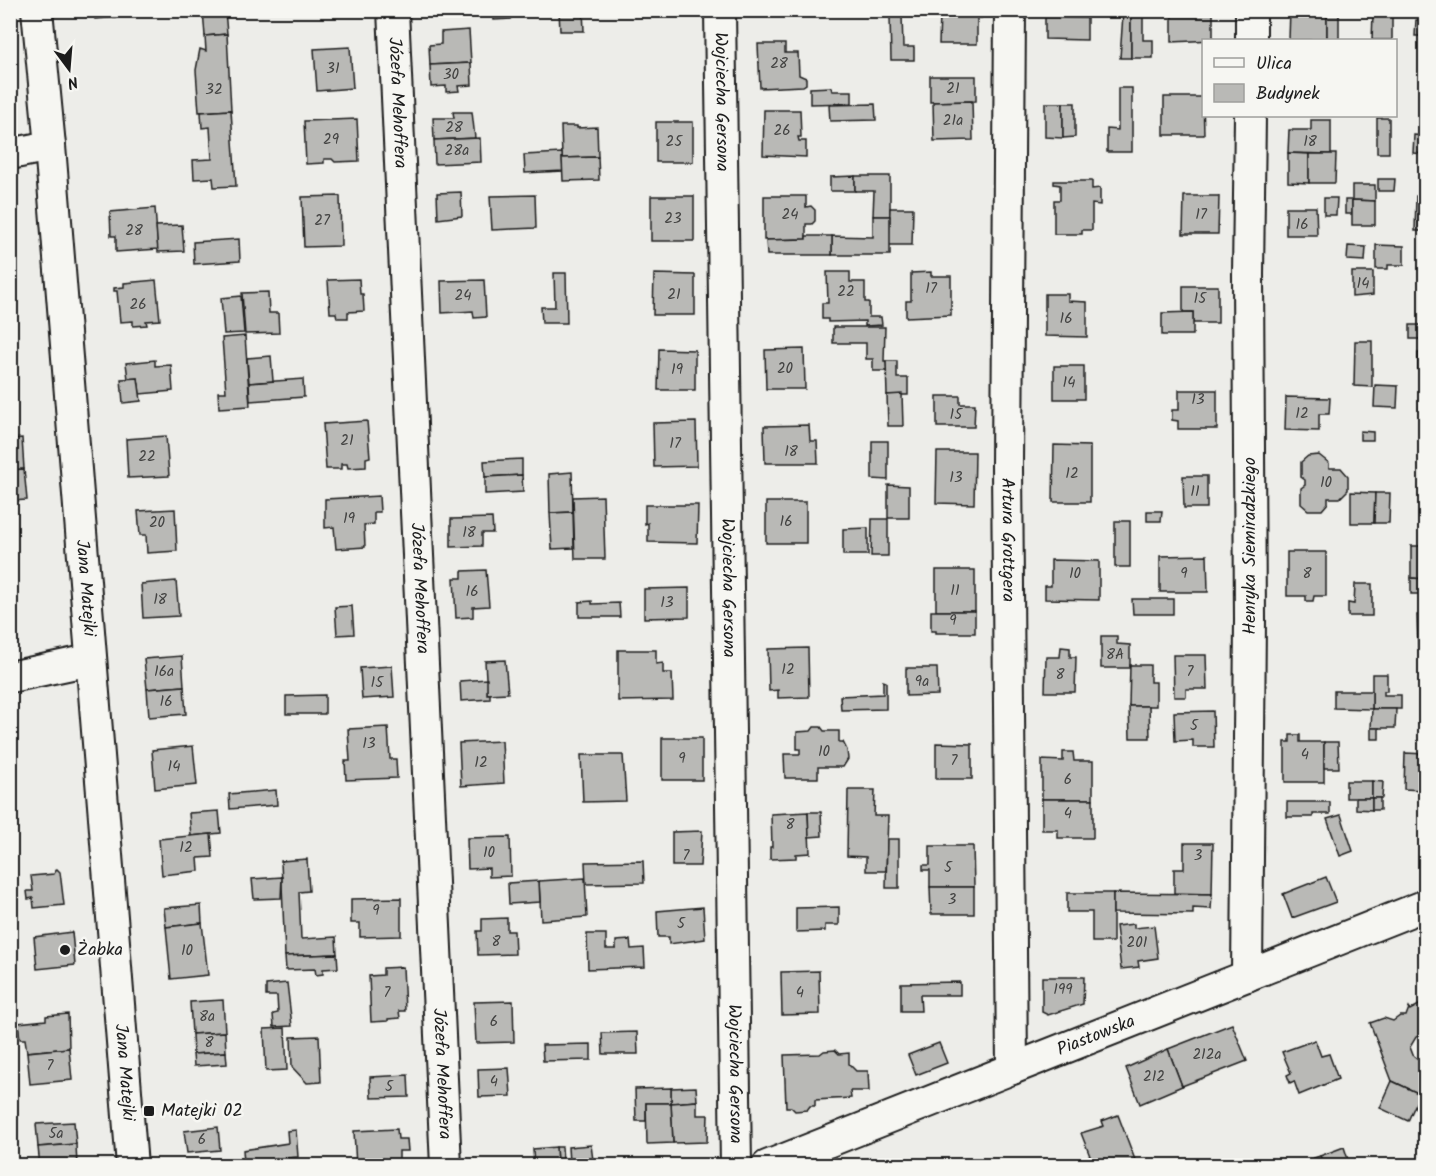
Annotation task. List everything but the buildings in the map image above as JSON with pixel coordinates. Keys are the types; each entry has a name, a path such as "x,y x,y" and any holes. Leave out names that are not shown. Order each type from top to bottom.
{"street":[{"name":"Jana Matejki","path":"37,10 50,146 132,1166"},
{"name":"Józefa Mehoffera","path":"393,10 446,1166"},
{"name":"Wojciecha Gersona","path":"720,10 736,1166"},
{"name":"Artura Grottgera","path":"1010,10 1007,477 1012,1069"},
{"path":"1251,10 1251,39"},
{"name":"Henryka Siemiradzkiego","path":"1247,976 1250,632 1248,287 1250,117"},
{"path":"10,154 50,146"},
{"path":"10,677 90,660"},
{"name":"Piastowska","path":"767,1166 1425,905"}],"place":[{"name":"Żabka","path":"65,950"},
{"name":"Matejki 02","path":"149,1111"}]}
